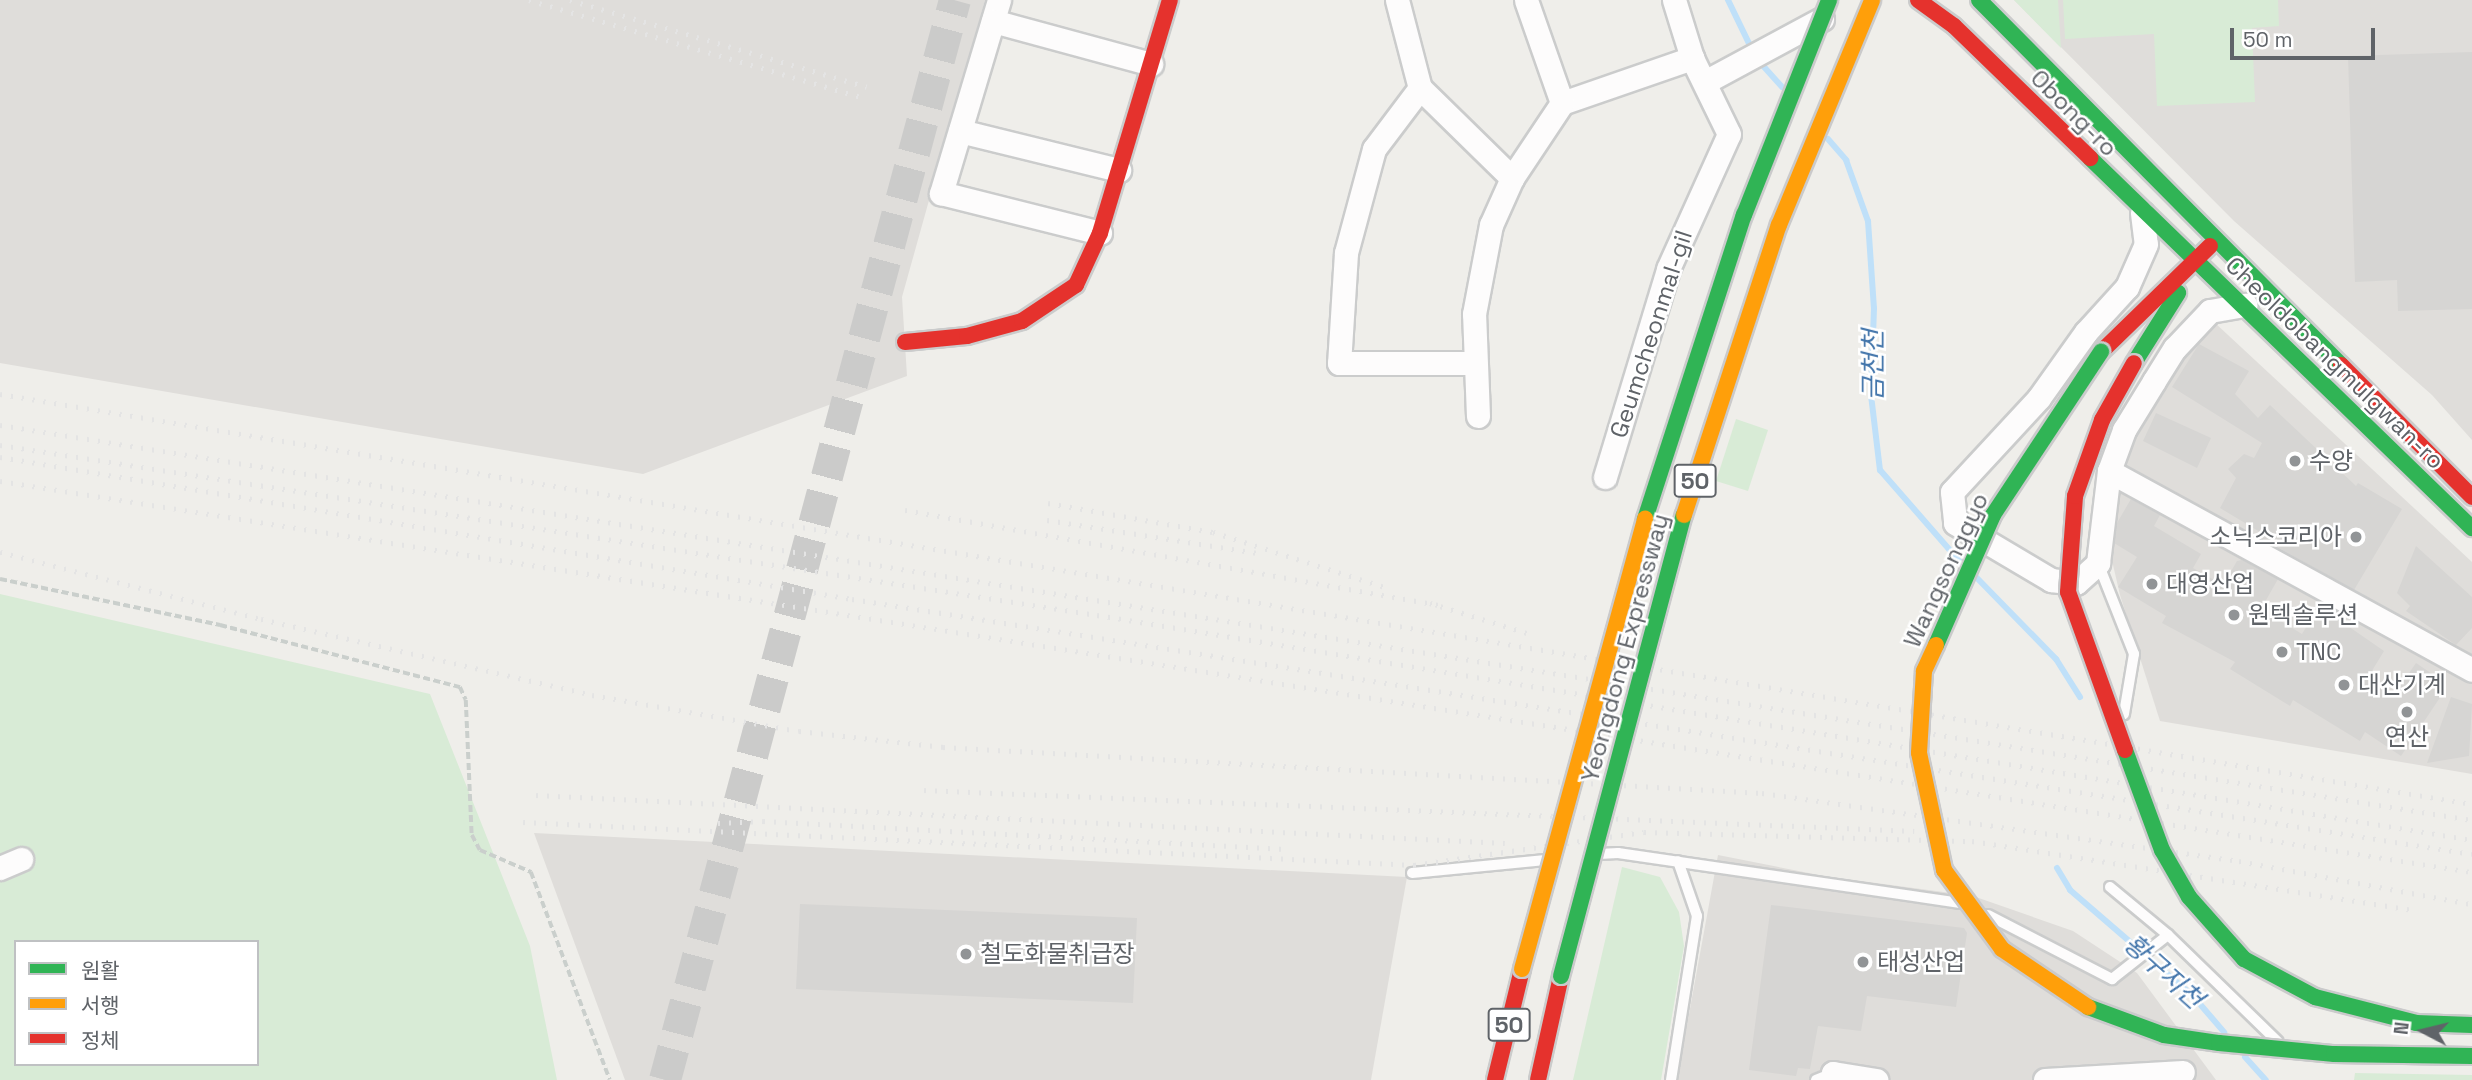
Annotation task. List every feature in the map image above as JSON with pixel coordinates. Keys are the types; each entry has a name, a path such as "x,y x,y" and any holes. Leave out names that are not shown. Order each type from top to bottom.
{"main road":[{"path":"905,342 967,336 1022,321 1076,285 1100,233 1170,0"},
{"name":"Yeongdong Expressway","path":"1495,1080 1522,970 1644,520 1744,215 1829,0"},
{"name":"Yeongdong Expressway","path":"1538,1080 1561,976 1677,537 1779,225 1872,0"},
{"name":"Obong-ro","path":"1918,0 1954,26 2142,213 2196,261"},
{"name":"Obong-ro","path":"1979,0 2217,238"},
{"path":"2217,238 2196,261 2102,420 2075,496 2068,592 2162,850 2189,897 2244,959 2315,997 2416,1023 2472,1025"},
{"name":"Cheoldobangmulgwan-ro","path":"2217,238 2472,497"},
{"name":"Cheoldobangmulgwan-ro","path":"2196,261 2245,305 2472,528"},
{"name":"Wangsonggyo","path":"2196,261 2101,352 1993,515 1957,588 1924,671 1919,753 1944,870 2002,949 2095,1012 2164,1035 2219,1042 2334,1054 2472,1056"}],"street":[{"path":"1397,0 1420,88 1512,178"},
{"name":"Geumcheonmal-gil","path":"1605,477 1668,269 1730,134 1692,58 1674,0"},
{"path":"1704,82 1858,0"},
{"path":"1532,2 1562,103"},
{"path":"1100,233 941,193 996,10 1151,64"},
{"path":"1478,416 1473,363 1481,266 1491,225 1512,178 1562,103 1692,58"},
{"path":"1420,88 1374,149 1346,253 1339,363 1473,363"},
{"path":"960,131 1119,170"},
{"path":"2142,213 2146,244 2127,287 2086,332 2039,398 1952,492 1955,523 2051,580 2076,583 2098,563 2109,471 2124,430 2175,348 2210,311 2245,305"},
{"path":"2109,471 2472,670"},
{"path":"0,868 21,859"},
{"path":"2045,1080 2183,1072"},
{"path":"1827,1077 1876,1080"}],"lane":[{"path":"2098,563 2134,654 2124,714"},
{"path":"1577,857 1618,853 1956,902 2022,929 2112,979 2168,935"},
{"path":"1412,873 1563,858"},
{"path":"1671,1080 1697,916 1678,861"},
{"path":"2110,887 2168,935 2298,1062 2472,1065"}],"path":[{"path":"0,579 220,625 460,687 466,700 472,835 480,850 531,872 610,1080"}],"shaded area":[{"path":"0,0 985,0 902,297 907,376 643,474 0,363"},
{"path":"2014,0 2472,0 2472,440 2432,395 2234,221"},
{"path":"2214,322 2472,562 2472,774 2160,721 2120,595 2107,539 2119,467 2153,396"},
{"path":"534,833 1407,877 1371,1080 625,1080"},
{"path":"1718,855 1824,876 1973,896 2073,931 2137,973 2216,1080 1677,1080"}],"green space":[{"path":"2014,0 2058,0 2061,48"},
{"path":"2063,0 2278,0 2279,26 2252,28 2255,102 2157,106 2154,34 2065,39"},
{"path":"1736,419 1768,430 1748,491 1716,481"},
{"path":"0,594 430,694 530,946 557,1080 0,1080"},
{"path":"1622,867 1660,877 1679,912 1684,946 1661,1080 1573,1080"},
{"path":"2355,1073 2472,1075 2472,1080 2354,1080"}],"building":[{"path":"2472,52 2472,309 2398,311 2397,280 2355,282 2348,56"},
{"path":"2199,344 2249,371 2235,394 2258,418 2270,405 2356,486 2358,483 2402,509 2354,590 2258,536 2260,532 2220,508 2236,478 2228,469 2244,454 2254,458 2262,443 2172,387"},
{"path":"2156,413 2211,438 2197,468 2143,441"},
{"path":"2131,499 2160,515 2154,526 2201,554 2193,568 2223,585 2237,561 2242,560 2278,579 2261,609 2302,634 2319,606 2384,651 2367,679 2394,695 2416,663 2441,680 2438,685 2445,690 2401,756 2365,732 2360,741 2293,700 2290,706 2230,669 2235,662 2162,623 2166,616 2118,587 2137,557 2114,543 2117,523"},
{"path":"2416,546 2472,597 2472,628 2456,645 2406,611 2410,606 2397,593"},
{"path":"2451,697 2472,704 2469,756 2427,763"},
{"name":"철도화물취급장","path":"800,904 1137,918 1133,1003 796,989"},
{"name":"태성산업","path":"1771,905 1964,928 1967,933 1956,1007 1867,996 1861,1031 1818,1026 1810,1069 1798,1068 1796,1076 1749,1070"}],"waterway":[{"name":"금천천","path":"1728,0 1756,58 1782,87"},
{"name":"금천천","path":"1828,139 1846,160 1868,221 1874,308 1871,395 1880,470 1961,563"},
{"name":"금천천","path":"1976,577 2056,659 2080,697"},
{"name":"황구지천","path":"2057,868 2070,890 2193,996 2224,1032"},
{"name":"황구지천","path":"2245,1057 2266,1080"}],"tunnel":[{"path":"665,1080 955,0"}],"railway":[{"path":"529,0 865,98"},
{"path":"570,0 867,87"},
{"path":"0,394 2472,804"},
{"path":"0,425 2472,820"},
{"path":"0,445 1097,615 2472,840"},
{"path":"0,457 852,599 2472,854"},
{"path":"0,481 2472,872"},
{"path":"1048,503 1213,532 1387,588"},
{"path":"905,510 1439,605"},
{"path":"1047,520 1257,553"},
{"path":"0,552 261,619 592,695 799,731 943,747 1762,793 2239,861 2472,904"},
{"path":"1430,603 1530,634"},
{"path":"924,790 1914,831"},
{"path":"536,795 1505,843"},
{"path":"718,823 763,821 1285,849"},
{"path":"523,822 1414,865 1644,832 1972,841 2415,910"}],"traffic: fast":[{"path":"1645,519 1744,215 1829,0"},
{"path":"1979,0 2341,365"},
{"path":"2090,158 2472,528"},
{"path":"2134,363 2178,293"},
{"path":"1936,645 1993,515 2101,352"},
{"path":"1561,976 1684,515"},
{"path":"2125,750 2162,850 2189,897 2244,959 2315,997 2416,1023 2472,1025"},
{"path":"2088,1007 2164,1035 2219,1043 2334,1054 2472,1056"}],"traffic: jam":[{"path":"905,342 967,336 1022,321 1076,285 1100,233 1170,0"},
{"path":"1918,0 1954,26 2090,158"},
{"path":"2101,352 2210,246"},
{"path":"2125,750 2068,592 2075,496 2102,420 2134,363"},
{"path":"2341,365 2472,497"},
{"path":"1495,1080 1522,969"},
{"path":"1538,1080 1561,976"}],"traffic: slow":[{"path":"1684,515 1779,225 1872,0"},
{"path":"1522,969 1645,519"},
{"path":"1936,645 1924,671 1919,753 1944,870 2002,949 2088,1007"}],"place":[{"name":"수양","path":"2295,461"},
{"name":"소닉스코리아","path":"2356,537"},
{"name":"대영산업","path":"2152,584"},
{"name":"원텍솔루션","path":"2234,615"},
{"name":"TNC","path":"2282,652"},
{"name":"대산기계","path":"2344,685"},
{"name":"연산","path":"2407,712"},
{"name":"철도화물취급장","path":"966,954"},
{"name":"태성산업","path":"1863,962"}]}
